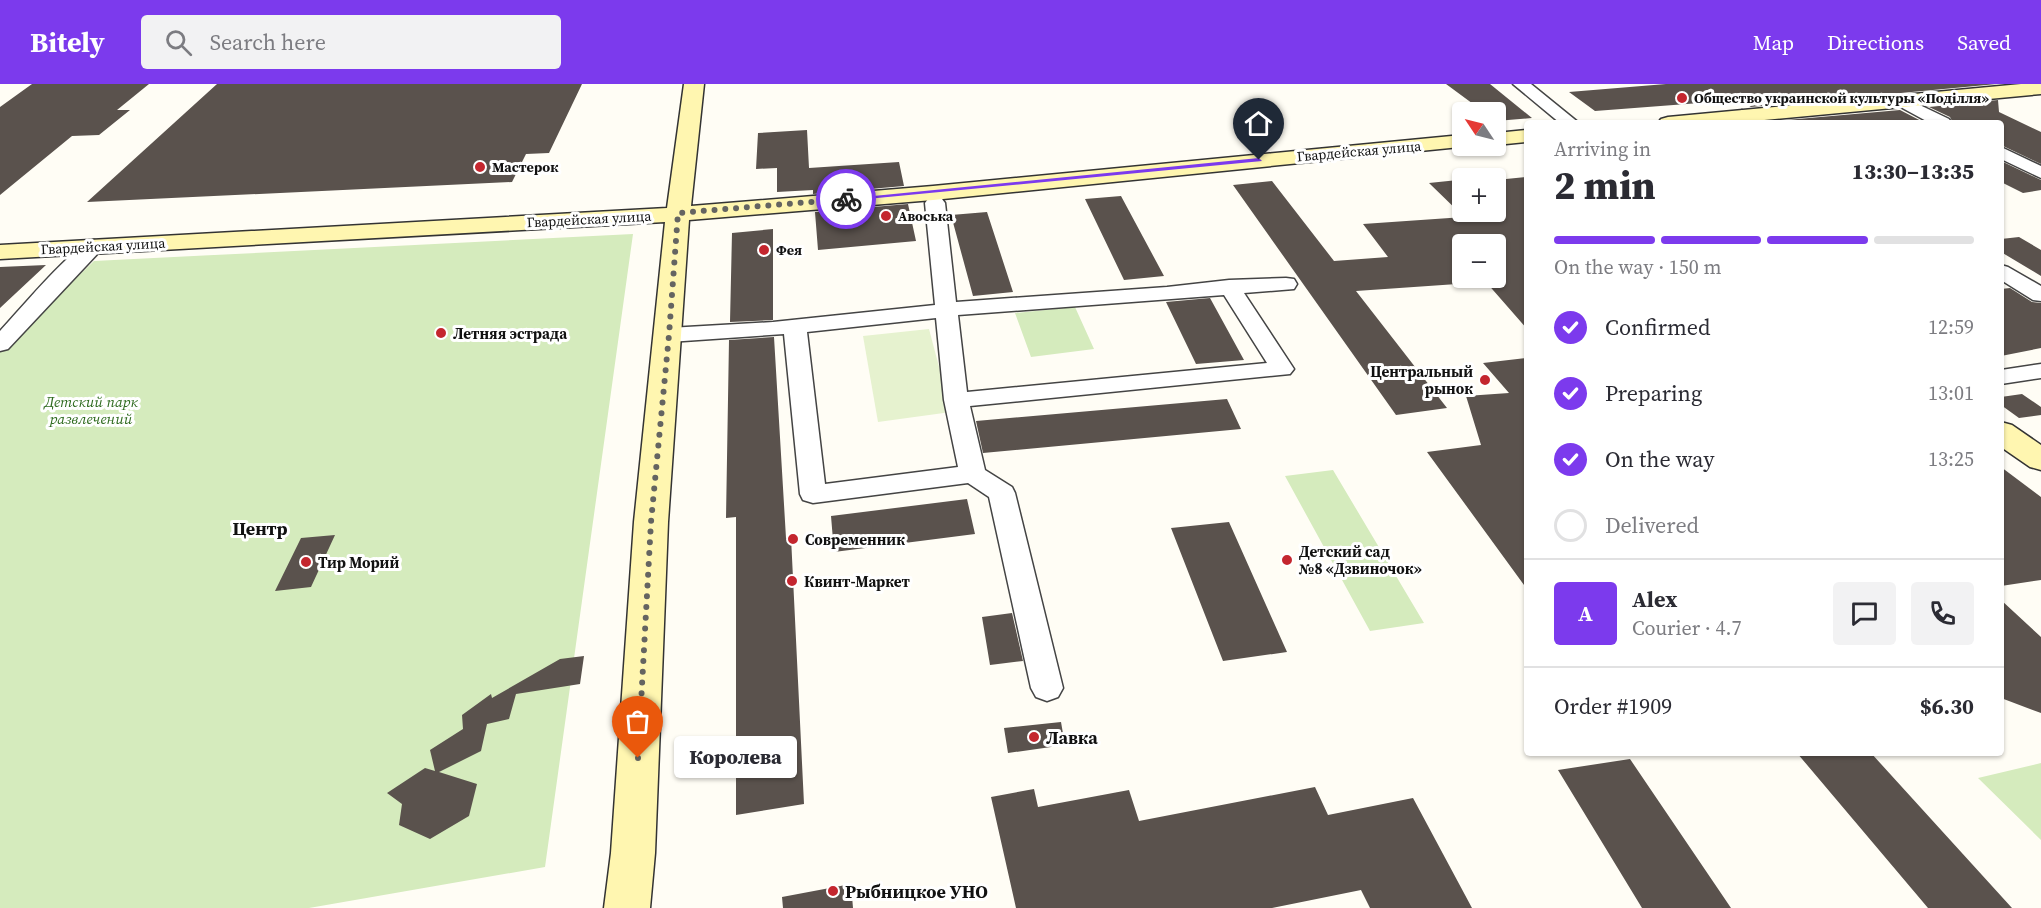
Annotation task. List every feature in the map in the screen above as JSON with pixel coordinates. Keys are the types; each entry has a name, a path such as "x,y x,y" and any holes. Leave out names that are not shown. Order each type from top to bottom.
{"street":[{"path":"627,908 633,853 651,522 678,213 694,84"},
{"path":"1521,84 1567,120"},
{"path":"1729,120 2041,88"},
{"path":"1901,101 1937,120"},
{"path":"1506,138 1524,136"},
{"name":"Гвардейская улица","path":"0,252 678,213 933,193 1452,142"},
{"path":"2004,154 2041,173"},
{"path":"935,203 956,400 973,474"},
{"path":"0,344 94,246"},
{"path":"2004,273 2041,295"},
{"path":"669,335 795,328 947,310 1229,286 1286,284"},
{"path":"956,400 1282,369 1229,286"},
{"path":"795,328 813,494 973,474 1002,493 1047,688"},
{"path":"2004,377 2041,371"},
{"path":"2004,434 2041,460"}],"green space":[{"name":"Детский парк развлечений","path":"633,234 545,867 309,908 0,908 0,351 94,261"},
{"path":"1075,307 1094,349 1031,357 1015,313"},
{"path":"929,329 951,412 878,422 863,336"},
{"path":"1333,470 1424,623 1370,631 1285,476"},
{"path":"2041,763 2041,840 1978,778"}],"building":[{"path":"32,84 149,84 117,110 130,110 99,135 72,136 0,195 0,107"},
{"path":"217,84 582,84 549,153 526,154 512,182 87,202"},
{"path":"1446,84 1490,84 1532,118 1506,120 1506,102 1470,102"},
{"path":"1666,84 1997,84 1751,107 1739,100 1595,111 1569,92"},
{"path":"1998,100 1999,112 2041,132 2041,164 2004,146 2004,120 1952,120 1950,117 1929,107"},
{"path":"1900,110 1919,120 1787,120"},
{"path":"807,130 809,168 899,162 904,186 813,194 813,190 777,192 777,168 756,169 758,133"},
{"path":"2004,162 2041,180 2041,190 2023,193 2004,184"},
{"path":"1524,177 1524,326 1491,288 1506,288 1506,234 1452,234 1452,284 1356,291 1447,408 1396,415 1233,185 1272,181 1334,261 1388,257 1363,224 1452,218 1452,222 1506,222 1506,179"},
{"path":"1452,181 1452,205 1429,183"},
{"path":"1121,196 1164,276 1124,280 1085,199"},
{"path":"908,204 916,241 818,250 815,212"},
{"path":"987,212 1013,292 973,296 951,215"},
{"path":"773,229 773,320 730,322 732,233"},
{"path":"2019,237 2041,250 2041,276 2004,254 2004,239"},
{"path":"46,265 0,308 0,267"},
{"path":"2010,288 2032,302 2041,303 2041,348 2004,355 2004,289"},
{"path":"1210,298 1244,360 1196,364 1166,302"},
{"path":"774,337 786,538 791,537 804,804 736,815 736,517 726,518 729,340"},
{"path":"1524,358 1524,585 1427,452 1481,445 1466,396 1509,393 1483,363"},
{"path":"2022,394 2041,407 2041,415 2019,418 2004,407 2004,397"},
{"path":"1227,399 1241,429 983,453 976,421"},
{"path":"2004,469 2041,497 2041,580 2004,586"},
{"path":"967,499 975,534 834,552 831,516"},
{"path":"1229,522 1287,652 1223,661 1171,528"},
{"name":"Тир Морий","path":"335,535 311,587 275,591 301,538"},
{"path":"2004,603 2041,637 2041,713 2004,699"},
{"path":"1012,613 1023,661 990,665 982,617"},
{"path":"584,656 580,684 516,694 509,719 487,724 481,751 439,772 477,784 469,816 430,839 399,825 402,804 387,793 425,768 435,771 430,750 463,729 462,715 491,694 492,698 560,659"},
{"name":"Лавка","path":"1061,722 1065,745 1008,753 1004,728"},
{"path":"1800,756 1874,756 2012,908 1928,908"},
{"path":"1630,759 1731,908 1642,908 1558,770"},
{"path":"1315,787 1328,815 1413,798 1472,908 1370,908 1361,890 1272,908 1016,908 991,797 1034,789 1038,807 1129,790 1139,821"},
{"name":"Рыбницкое УНО","path":"851,884 853,908 783,908 782,897"}],"way so far":[{"path":"638,758 651,522 678,213 846,199"}],"place":[{"name":"Общество украинской культуры «Поділля»","path":"1682,98"},
{"name":"Мастерок","path":"480,167"},
{"name":"Авоська","path":"886,216"},
{"name":"Фея","path":"764,250"},
{"name":"Летняя эстрада","path":"441,333"},
{"name":"Центральный рынок","path":"1485,380"},
{"name":"Современник","path":"793,539"},
{"name":"Детский сад №8 «Дзвиночок»","path":"1287,560"},
{"name":"Тир Морий","path":"306,562"},
{"name":"Квинт-Маркет","path":"792,581"},
{"name":"Лавка","path":"1034,737"},
{"name":"Королева","path":"638,758"},
{"name":"Рыбницкое УНО","path":"833,891"}],"district":[{"name":"Центр","path":"260,528"}],"route":[{"path":"846,199 933,193 1259,160"}]}
